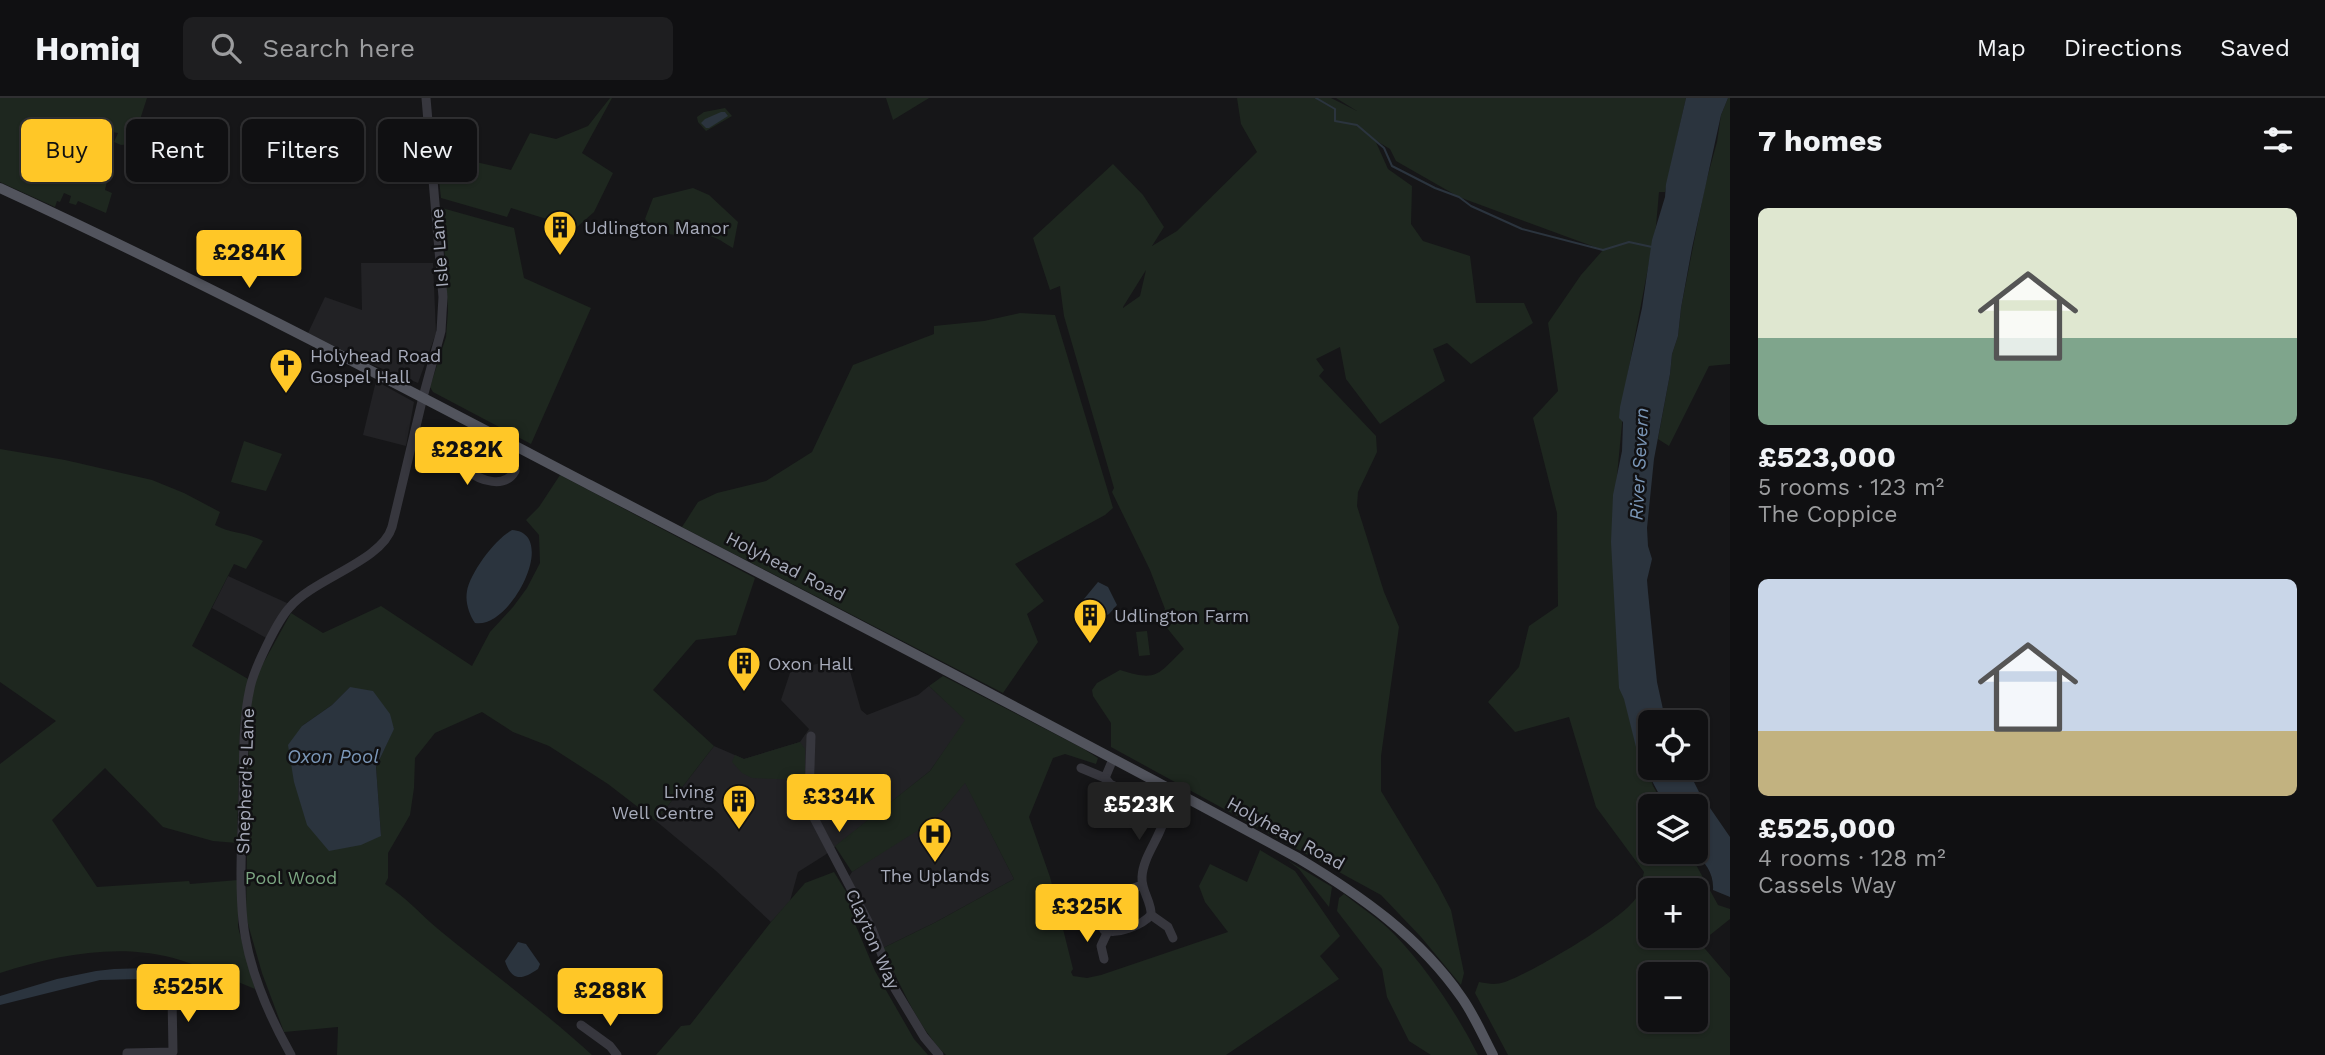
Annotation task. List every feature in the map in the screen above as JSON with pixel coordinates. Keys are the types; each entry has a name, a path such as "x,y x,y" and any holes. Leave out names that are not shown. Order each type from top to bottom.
{"main road":[{"name":"Holyhead Road","path":"0,188 190,277 423,397 1298,858 1342,884 1388,918 1430,958 1462,998 1493,1055"}],"street":[{"name":"Isle Lane","path":"423,397 441,331 443,297 426,98"},
{"name":"Shepherd's Lane","path":"291,1055 270,1016 255,975 243,922 241,846 244,724 250,686 288,609 307,591 376,551 387,539 423,397"},
{"path":"415,432 440,440 452,450 467,470 488,481 496,482 515,477"},
{"name":"Clayton Way","path":"811,736 809,798 814,818 872,929 895,989 924,1037 939,1055"},
{"path":"1105,778 1112,759"},
{"path":"1081,768 1154,804 1163,816 1163,826 1143,872 1142,885 1151,915 1145,921 1120,931 1104,929 1097,912 1098,904 1142,885"},
{"path":"1151,915 1168,927 1173,938"},
{"path":"1104,959 1101,946 1108,931"},
{"path":"127,1054 173,1052 172,996"},
{"path":"581,1025 610,1046 617,1055"}],"shaded area":[{"path":"361,263 433,263 436,333 418,383 368,363 308,333 325,297 362,310"},
{"path":"376,381 414,402 406,446 363,435"},
{"path":"228,576 287,603 268,639 212,608"},
{"path":"846,657 861,710 867,715 918,695 929,686 966,720 930,771 825,855 798,872 790,901 771,922 715,870 656,821 714,746 744,759 800,742 809,729 781,700 791,670"},
{"name":"The Uplands","path":"965,782 1014,879 883,948 848,878 852,872 942,811"}],"green space":[{"path":"0,98 147,98 140,119 126,119 126,145 114,142 118,133 112,132 112,119 21,119 21,182 107,182 105,190 112,193 106,213 78,201 76,205 69,203 71,196 64,193 55,207 0,182"},
{"path":"612,98 582,153 613,173 594,212 576,228 511,208 507,217 441,198 439,182 477,182 477,162 511,170 530,133 556,139 588,126"},
{"path":"886,98 929,98 893,120"},
{"path":"1237,98 1331,98 1357,111 1336,98 1686,98 1665,192 1659,192 1656,226 1626,383 1612,527 1619,678 1638,738 1638,780 1651,780 1658,794 1638,794 1638,864 1596,807 1569,717 1515,732 1488,702 1519,667 1529,626 1558,606 1557,513 1533,418 1558,391 1548,323 1581,275 1603,250 1459,197 1396,161 1390,149 1375,140 1388,169 1412,186 1411,224 1423,241 1470,256 1476,303 1524,303 1533,323 1471,364 1447,343 1433,349 1445,381 1380,424 1346,379 1340,347 1316,359 1324,370 1319,376 1376,436 1377,452 1358,492 1357,506 1384,592 1399,627 1381,756 1381,791 1451,910 1464,973 1461,985 1381,895 1111,747 1111,723 1093,696 1092,690 1097,683 1120,670 1142,675 1156,674 1184,649 1159,618 1165,609 1150,570 1112,492 1114,488 1064,316 1060,286 1050,290 1033,238 1113,164 1143,195 1164,227 1152,246 1177,231 1257,152 1241,124","holes":["1146,270 1140,296 1123,308"]},
{"path":"1728,98 1730,364 1709,366 1669,446 1658,439 1672,354 1678,336 1705,186 1721,115"},
{"path":"725,108 732,116 706,131 698,122 697,117 704,112"},
{"path":"693,188 709,195 738,222 733,248 713,237 661,232 645,219 653,198"},
{"path":"442,208 514,228 524,278 591,308 531,444 433,392 430,387 446,337 448,311"},
{"path":"1020,313 1055,315 1113,508 1105,515 1015,564 1044,601 1027,614 1038,642 1003,693 682,527 698,502 717,493 766,481 812,452 853,365 934,334 934,326 984,321"},
{"path":"244,441 282,454 266,491 231,482"},
{"path":"0,449 65,460 152,480 220,512 215,525 263,541 246,569 234,564 192,646 248,679 240,724 237,843 213,841 163,827 105,768 52,820 97,887 238,880 238,927 255,989 180,960 135,952 112,951 66,956 0,973 0,764 56,721 0,682"},
{"name":"Pool Wood","path":"560,475 755,578 736,635 696,640 653,690 714,746 656,821 608,784 549,746 513,732 482,712 435,733 415,758 410,815 388,853 388,878 385,884 592,1055 337,1055 338,1027 284,1032 262,973 246,917 249,721 253,690 259,671 291,613 323,633 381,606 472,666 490,632 527,588 540,563 539,535 526,520 539,507","holes":["350,687 394,728 376,767 381,836 302,726 332,705"]},
{"path":"1147,631 1150,655 1139,656 1136,632"},
{"path":"943,676 1098,758 1096,764 1065,754 1053,758 1029,817 1050,877 1073,976 1087,978 1101,975 1228,932 1205,902 1199,886 1210,864 1247,882 1260,850 1295,871 1340,936 1320,956 1339,979 1226,1055 946,1055 927,1033 883,948 1014,879 965,783 942,811 917,831 852,872 835,846 930,771 965,720 929,686"},
{"path":"800,742 805,749 805,780 752,778 742,773 732,762 735,755 744,759"},
{"path":"1287,860 1332,887 1329,907 1299,869"},
{"path":"1638,864 1696,864 1703,878 1643,878 1644,872"},
{"path":"834,872 856,908 853,919 875,971 914,1039 928,1055 656,1055 681,1026 690,1025 805,883"},
{"path":"1708,887 1718,905 1730,909 1730,919 1708,937"},
{"path":"1344,894 1383,924 1419,962 1441,992 1478,1055 1431,1055 1409,1041 1387,997 1382,969 1337,911 1339,898"},
{"path":"1638,894 1638,948 1704,948 1730,978 1730,1055 1508,1055 1475,993 1479,982 1499,984 1518,977 1575,945 1613,919"}],"water":[{"name":"River Severn","path":"1686,98 1728,98 1721,115 1692,248 1654,459 1647,528 1652,559 1647,580 1657,682 1663,710 1638,710 1638,755 1619,688 1611,542 1613,495 1622,451 1623,422 1619,418 1620,407 1642,308 1652,240 1665,197"},
{"path":"721,112 728,116 709,128 701,123 705,119"},
{"path":"512,530 526,535 531,547 531,563 525,580 502,612 489,621 475,623 467,604 469,584 491,549"},
{"path":"1098,582 1108,587 1117,605 1109,614 1094,622 1079,605"},
{"name":"Oxon Pool","path":"350,687 373,691 390,714 394,729 376,767 381,836 361,845 329,851 307,825 294,782 288,745 302,726 332,705"},
{"path":"1651,780 1693,780 1700,794 1659,794"},
{"path":"1708,805 1730,837 1730,897 1713,890 1705,864 1708,864"},
{"path":"518,942 526,944 540,964 538,969 522,977 514,976 505,961"},
{"path":"114,969 187,969 187,975 179,978 100,980 0,1005 0,996 57,979"}],"waterway":[{"path":"1316,98 1335,109 1335,121 1357,125 1384,148 1392,166 1522,229 1603,250 1629,242 1652,247"}],"place":[{"name":"Udlington Manor","path":"560,257"},
{"name":"Holyhead Road Gospel Hall","path":"286,395"},
{"name":"Udlington Farm","path":"1090,645"},
{"name":"Oxon Hall","path":"744,693"},
{"name":"Living Well Centre","path":"739,831"},
{"name":"The Uplands","path":"935,864"}]}
